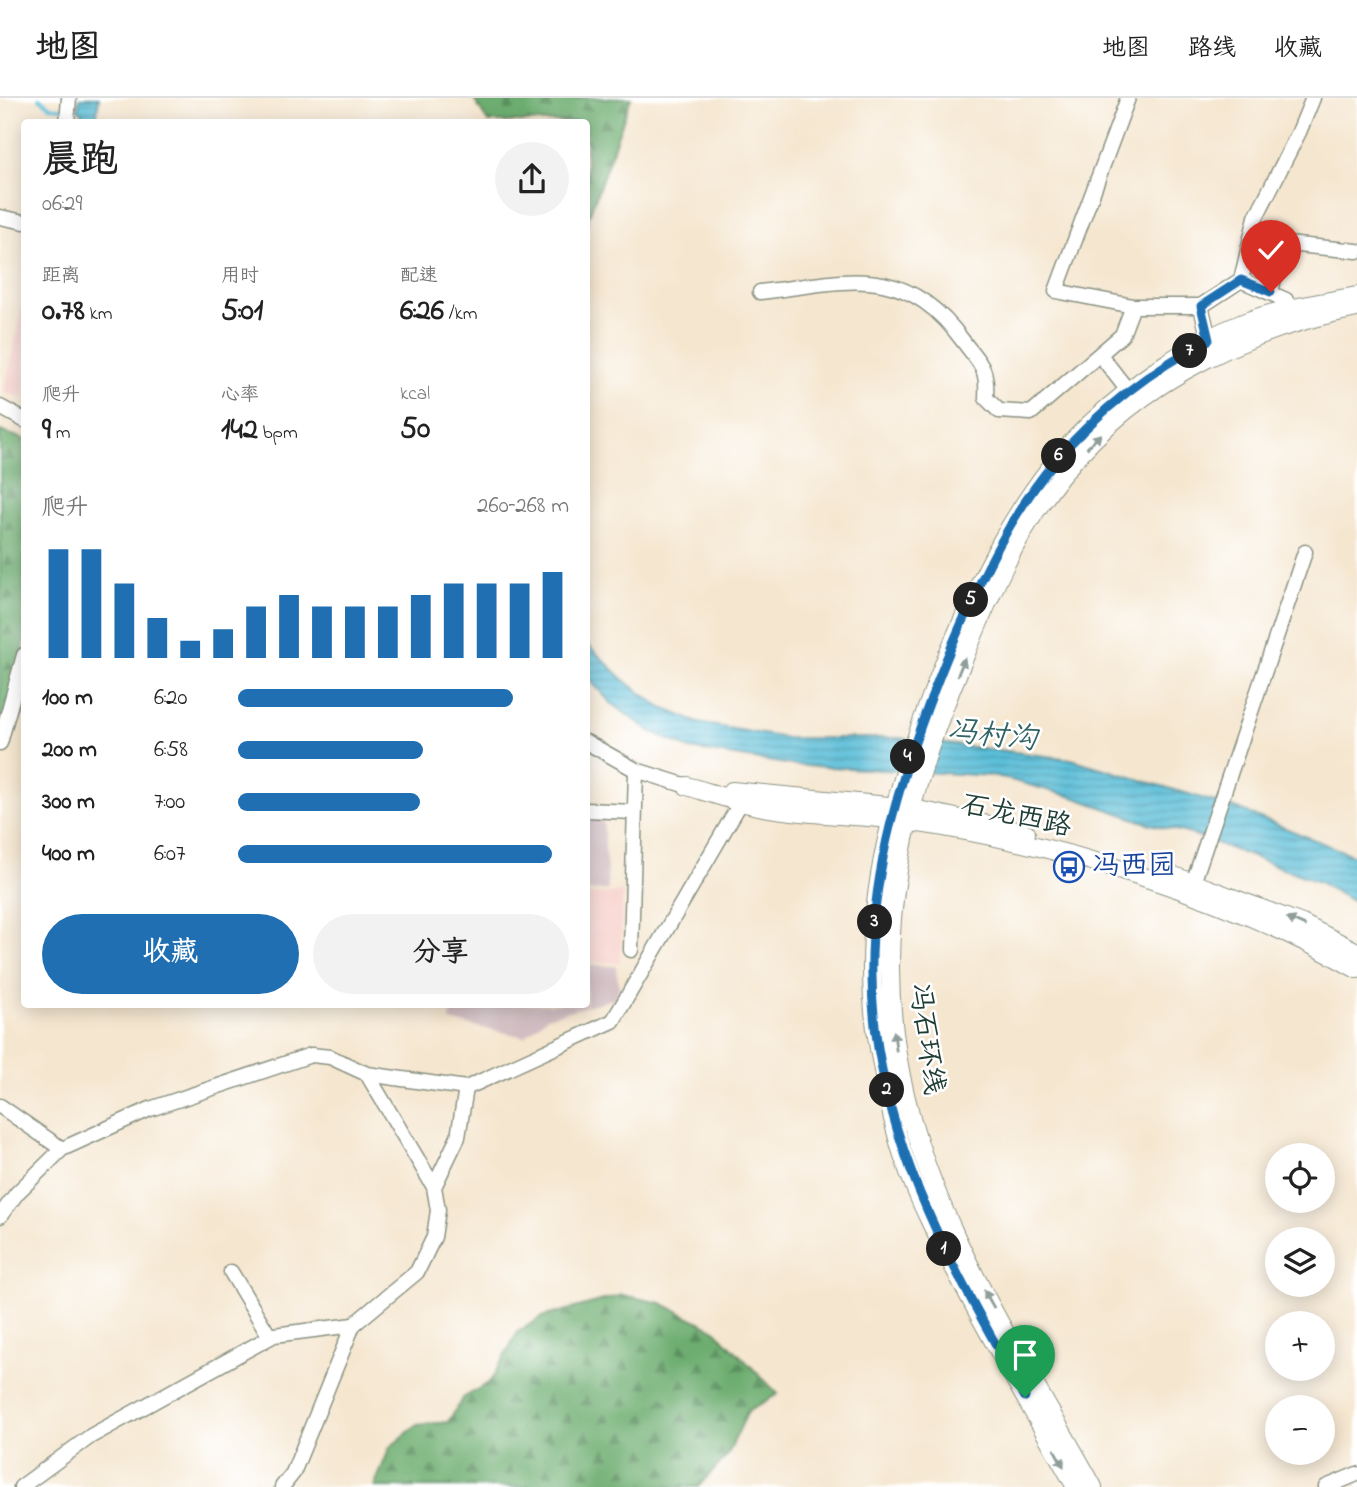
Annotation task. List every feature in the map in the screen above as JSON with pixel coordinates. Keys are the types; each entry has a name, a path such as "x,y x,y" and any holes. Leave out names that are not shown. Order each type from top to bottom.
{"main road":[{"name":"冯石环线","path":"1093,1487 950,1228 914,1128 897,1054 889,962 901,779 1006,564 1042,501 1079,456 1119,416 1166,381 1292,317 1357,296"},
{"name":"冯石环线","path":"1076,1487 949,1258 911,1178 879,1049 873,981 877,906 899,814 920,778 926,730 970,603 1007,529 1056,459 1092,422 1129,392 1209,340 1241,324 1357,309"},
{"name":"石龙西路","path":"687,786 760,807 899,814"},
{"name":"石龙西路","path":"687,786 899,814 1070,855 1191,888 1302,924 1357,952"},
{"name":"石龙西路","path":"1191,888 1357,969"}],"street":[{"path":"1128,98 1056,291 1133,306 1201,306 1241,280 1256,217 1313,98"},
{"path":"0,217 21,221"},
{"path":"1271,292 1281,248 1287,244 1357,251"},
{"path":"1241,280 1286,300 1292,317"},
{"path":"760,292 871,281 917,293 949,322 987,374 986,398 999,411 1031,413 1101,356 1122,335 1133,306"},
{"path":"1201,306 1209,340"},
{"path":"1101,356 1129,392"},
{"path":"0,407 21,418"},
{"path":"1191,888 1305,552"},
{"path":"0,743 21,666"},
{"name":"石龙西路","path":"590,744 636,770 687,786"},
{"path":"631,950 636,770"},
{"path":"0,1216 17,1193 62,1149 150,1109 297,1057 330,1057 367,1074 466,1088 613,1021 741,802"},
{"path":"590,810 634,812"},
{"path":"282,1487 293,1473 353,1325 417,1272 434,1237 438,1210 434,1186 367,1074"},
{"path":"434,1186 458,1137 466,1088"},
{"path":"0,1106 62,1149"},
{"path":"231,1272 270,1337"},
{"path":"21,1487 91,1436 270,1337 353,1325"},
{"path":"1326,1487 1357,1474"}],"shaded area":[{"path":"21,315 21,396 4,393"},
{"path":"590,814 603,814 608,890 590,891"},
{"path":"623,892 620,963 590,962 590,895"},
{"path":"590,965 616,966 619,988 615,998 590,1005"},
{"path":"452,1008 579,1008 547,1017 525,1037 450,1021"}],"green space":[{"path":"473,98 631,98 590,213 590,119 486,119"},
{"path":"0,431 21,438 21,716 0,733"},
{"path":"622,1295 661,1303 714,1329 778,1394 748,1411 727,1456 698,1487 374,1487 390,1447 417,1425 448,1422 463,1398 490,1382 518,1332 542,1317"}],"water":[{"path":"79,98 99,98 96,119 81,119 82,112 78,110"},
{"path":"590,647 625,681 660,707 698,723 786,738 898,738 1071,759 1235,808 1357,857 1357,904 1319,882 1192,834 1150,824 1073,797 996,776 793,765 690,749 650,731 611,703 590,680"}],"waterway":[{"path":"39,98 51,107 65,109"}],"place":[{"name":"冯西园","path":"1069,867"}],"route":[{"path":"1025,1397 939,1238 911,1178 894,1122 879,1049 873,981 876,915 889,819 917,729 970,603 1007,529 1034,488 1056,459 1092,422 1148,378 1209,340 1201,306 1241,280 1271,292"}],"water label":[{"name":"冯村沟","path":"992,737"}]}
